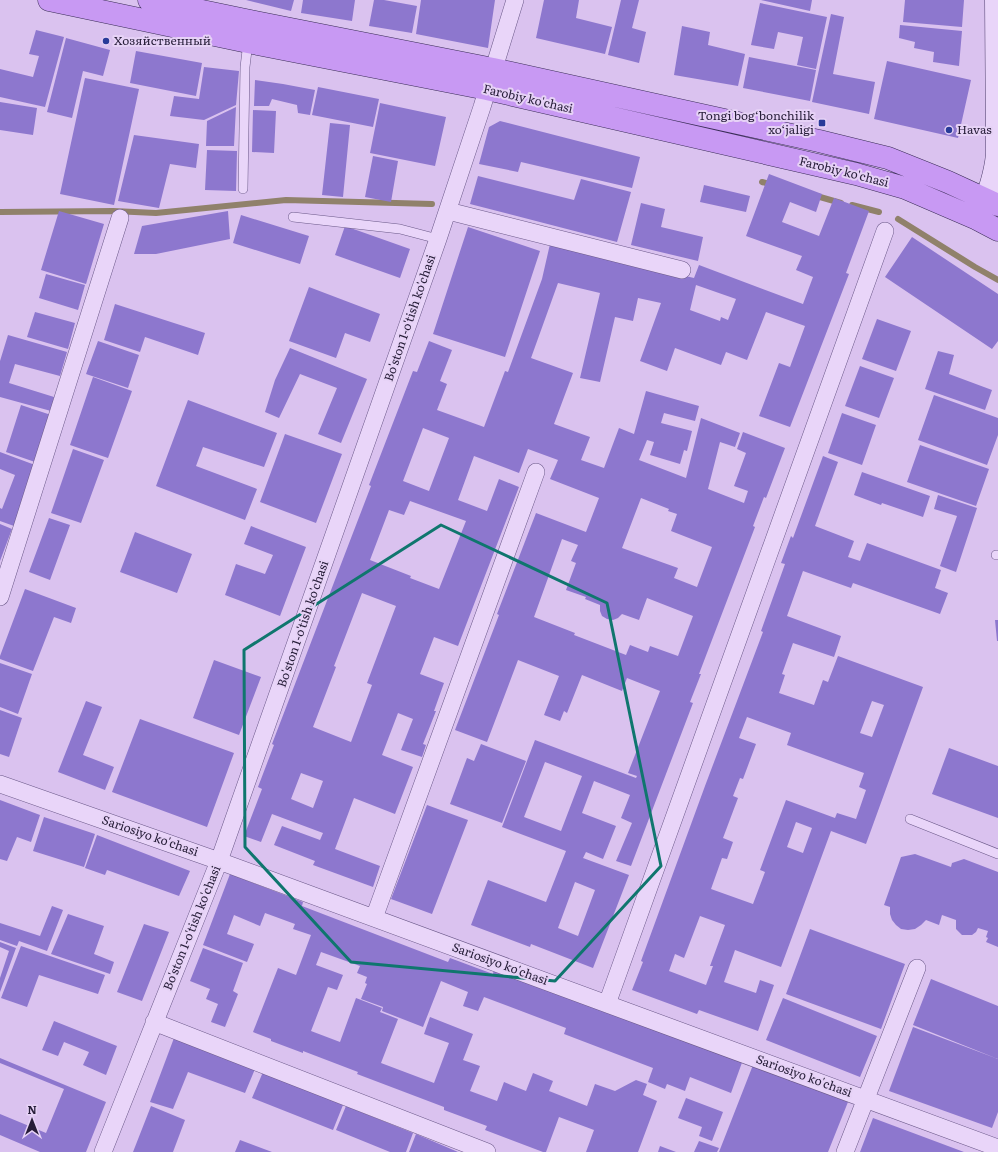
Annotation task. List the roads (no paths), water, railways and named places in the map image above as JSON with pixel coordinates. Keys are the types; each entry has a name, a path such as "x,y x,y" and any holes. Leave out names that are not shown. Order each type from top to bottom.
{"main road":[{"name":"Farobiy ko'chasi","path":"49,0 248,42 490,79 819,141 888,158 992,202"},
{"name":"Farobiy ko'chasi","path":"149,0 262,24 490,79 856,174 905,188 992,226"},
{"path":"992,226 992,202 997,154 996,0"}],"street":[{"name":"Bo'ston 1-o'tish ko'chasi","path":"103,1152 219,860 448,211 515,0"},
{"path":"448,211 682,270"},
{"path":"0,597 120,218"},
{"path":"607,1004 885,231"},
{"path":"374,918 536,472"},
{"name":"Sariosiyo ko'chasi","path":"0,784 219,860 998,1148"},
{"path":"845,1152 917,968"},
{"path":"154,1022 487,1152"}],"lane":[{"path":"243,189 245,67 248,42"},
{"path":"293,217 400,229 438,239"},
{"path":"910,819 998,854"}],"waterway":[{"path":"762,182 773,185"},
{"path":"813,195 841,203"},
{"path":"0,212 113,211 156,213 286,200 432,204"},
{"path":"852,205 879,212"},
{"path":"898,219 998,280"}],"place":[{"name":"Хозяйственный","path":"106,41"},
{"name":"Tongi bog‘bonchilik xo‘jaligi","path":"822,123"},
{"name":"Havas","path":"949,130"}]}
